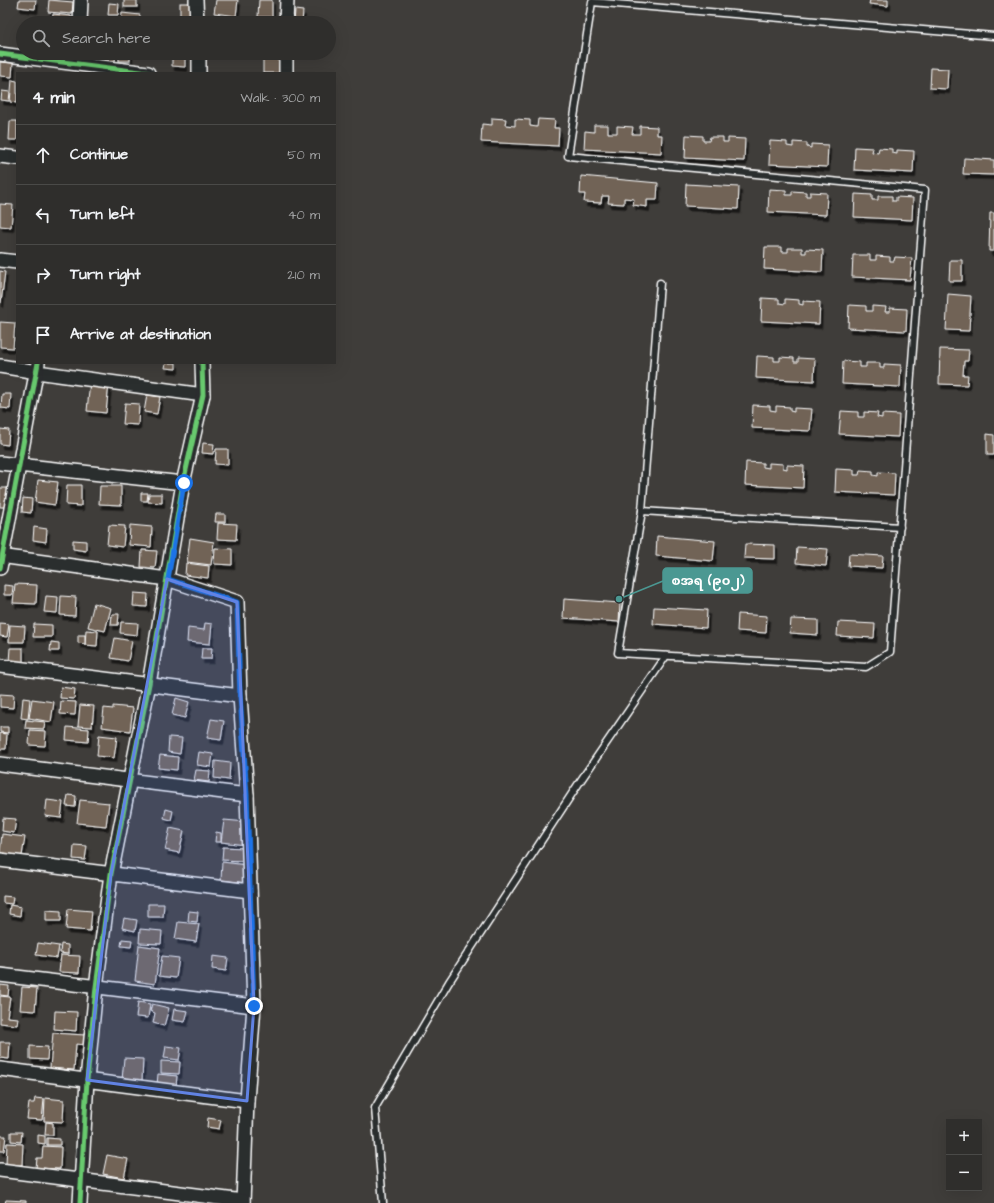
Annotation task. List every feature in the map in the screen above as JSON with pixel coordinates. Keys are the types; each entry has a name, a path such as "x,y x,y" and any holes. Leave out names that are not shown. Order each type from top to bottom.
{"street":[{"path":"80,16 81,0"},
{"path":"196,0 197,16"},
{"path":"286,16 287,0"},
{"path":"0,54 16,56"},
{"path":"52,60 141,72"},
{"path":"199,60 199,72"},
{"path":"286,60 286,72"},
{"path":"0,156 16,158"},
{"path":"0,260 16,262"},
{"path":"80,1203 87,1080 96,987 111,874 149,684 184,483 203,395 202,364"},
{"path":"0,366 38,368 203,395"},
{"path":"0,1170 243,1202 247,1101 254,1006 247,795 240,696 237,602 168,579 0,560 38,368"},
{"path":"0,463 184,483"},
{"path":"0,666 240,696"},
{"path":"0,764 247,795"},
{"path":"0,860 250,891"},
{"path":"0,975 254,1006"},
{"path":"0,1069 247,1101"}],"lane":[{"path":"660,283 642,511 618,653 866,667 890,652 926,190 568,156 592,2 994,36"},
{"path":"642,511 900,527"},
{"path":"383,1203 375,1108 449,982 578,783 666,656"}],"highlighted area":[{"path":"167,579 237,602 254,1006 247,1101 87,1080 111,874"}],"building":[{"path":"19,0 36,0 35,9 18,7"},
{"path":"49,0 73,2 72,14 48,12"},
{"path":"124,0 137,0 137,7 124,7"},
{"path":"216,0 238,0 236,16 214,13"},
{"path":"259,0 272,0 272,16 258,16"},
{"path":"870,0 888,0 888,6 869,4"},
{"path":"109,3 119,4 118,15 108,15"},
{"path":"180,3 192,3 192,16 180,16"},
{"path":"295,10 303,11 303,16 295,16"},
{"path":"122,13 140,15 140,16 122,16"},
{"path":"53,14 71,16 53,16"},
{"path":"119,60 130,60 130,61"},
{"path":"172,60 185,60 185,67 172,66"},
{"path":"263,60 282,60 281,72 263,72"},
{"path":"0,62 13,63 12,77 0,76"},
{"path":"931,68 948,69 947,89 930,88"},
{"path":"12,80 16,81 16,103 10,102"},
{"path":"2,91 10,92 9,101 1,100"},
{"path":"492,118 506,119 505,125 515,126 515,119 530,120 530,126 537,127 538,119 555,120 554,128 559,128 558,146 481,142 482,124 492,125"},
{"path":"10,121 16,121 16,140 9,140"},
{"path":"594,125 608,125 608,133 617,133 617,126 633,127 632,134 640,134 640,126 657,127 657,135 662,135 661,153 584,149 585,131 594,132"},
{"path":"686,135 703,136 703,141 709,141 710,137 723,137 723,142 728,142 728,138 745,139 744,161 685,158"},
{"path":"770,141 787,142 787,146 793,147 793,142 807,143 807,147 811,148 811,144 828,145 827,167 769,164"},
{"path":"855,147 873,148 872,152 878,153 879,148 892,149 892,153 897,154 897,150 914,151 913,173 854,170"},
{"path":"964,158 994,160 994,175 963,174"},
{"path":"581,176 658,183 657,200 647,200 647,207 633,205 634,199 624,198 624,204 608,203 609,196 602,196 601,203 584,202 585,194 580,194"},
{"path":"686,184 739,187 738,209 685,206"},
{"path":"769,189 786,190 786,195 792,195 792,191 806,192 806,196 810,196 810,192 827,193 826,215 768,212"},
{"path":"855,194 872,195 872,200 878,200 878,196 892,196 892,201 896,201 896,197 913,198 912,220 854,217"},
{"path":"0,204 13,205 11,227 0,226"},
{"path":"990,213 994,213 994,251 989,251"},
{"path":"765,247 782,247 782,252 788,252 788,248 802,248 802,253 806,253 806,249 823,250 822,272 764,269"},
{"path":"853,255 870,255 870,260 876,260 876,256 890,257 890,261 894,261 895,257 912,258 910,280 852,277"},
{"path":"950,260 962,260 962,281 949,281"},
{"path":"0,271 5,272 1,303 0,303"},
{"path":"948,294 971,296 969,331 946,330"},
{"path":"762,298 779,299 779,303 785,304 785,299 799,300 799,304 803,305 803,301 820,302 819,324 761,321"},
{"path":"849,305 866,306 866,311 872,311 872,306 886,307 885,312 890,312 890,308 907,309 906,331 848,328"},
{"path":"0,322 15,323 13,348 0,347"},
{"path":"940,349 969,350 968,361 964,361 963,375 968,375 967,385 939,384"},
{"path":"757,356 774,357 774,361 780,361 780,357 794,358 794,362 798,362 798,358 815,359 814,381 756,378"},
{"path":"843,361 860,362 860,367 866,367 866,363 880,363 880,368 884,368 884,364 901,365 900,387 842,384"},
{"path":"166,364 176,364 176,369 165,368"},
{"path":"90,381 109,383 106,413 87,411"},
{"path":"2,394 11,394 10,409 1,408"},
{"path":"147,395 160,397 157,414 144,412"},
{"path":"125,403 139,404 138,425 123,424"},
{"path":"753,405 770,406 770,410 776,411 776,406 790,407 790,411 794,412 794,408 812,409 810,431 752,428"},
{"path":"841,411 858,412 858,417 864,417 864,412 878,413 877,417 882,418 882,414 899,415 898,437 839,434"},
{"path":"0,429 9,430 8,445 0,444"},
{"path":"987,434 994,435 994,455 987,455"},
{"path":"203,443 214,444 213,454 202,453"},
{"path":"216,449 228,449 228,465 215,464"},
{"path":"746,462 763,463 763,467 769,468 769,463 783,464 783,468 787,469 787,465 804,466 803,488 745,485"},
{"path":"836,469 854,470 854,475 859,475 860,470 873,471 873,475 878,476 878,472 895,473 894,495 835,492"},
{"path":"38,480 58,482 55,505 35,502"},
{"path":"67,485 81,485 81,506 66,505"},
{"path":"100,486 121,486 121,505 99,504"},
{"path":"0,488 9,488 8,507 0,507"},
{"path":"141,493 148,493 147,501 141,501"},
{"path":"149,494 162,494 162,503 148,502"},
{"path":"23,498 32,499 31,513 22,512"},
{"path":"216,514 225,514 225,522 215,522"},
{"path":"218,523 237,524 236,540 217,539"},
{"path":"109,525 125,526 123,547 107,545"},
{"path":"130,525 152,527 151,547 129,545"},
{"path":"34,527 47,529 46,542 33,540"},
{"path":"657,536 715,541 713,561 656,556"},
{"path":"190,538 214,542 211,565 187,562"},
{"path":"73,540 86,541 86,551 73,549"},
{"path":"745,544 775,545 775,559 744,558"},
{"path":"797,547 828,549 826,566 796,563"},
{"path":"215,548 232,549 232,565 214,564"},
{"path":"142,550 157,551 155,568 141,567"},
{"path":"849,554 883,556 882,568 848,566"},
{"path":"186,563 209,566 208,578 185,575"},
{"path":"15,584 37,585 36,604 13,603"},
{"path":"4,585 13,586 12,595 4,595"},
{"path":"134,593 148,594 147,607 133,606"},
{"path":"46,596 58,597 57,613 44,612"},
{"path":"61,596 76,597 75,616 60,615"},
{"path":"564,599 620,603 619,622 563,618"},
{"path":"94,603 111,608 105,631 88,627"},
{"path":"654,607 707,610 706,628 653,624"},
{"path":"112,614 119,614 118,625 111,625"},
{"path":"738,614 767,616 766,633 737,631"},
{"path":"791,619 818,620 818,635 790,633"},
{"path":"121,622 138,623 137,635 120,633"},
{"path":"838,622 875,624 874,638 837,636"},
{"path":"0,623 9,624 7,637 0,636"},
{"path":"205,623 212,624 210,644 187,642 188,628 204,630"},
{"path":"34,624 52,625 52,637 33,637"},
{"path":"10,625 25,626 24,642 9,642"},
{"path":"86,630 98,631 97,646 85,645"},
{"path":"78,635 85,635 85,644 78,643"},
{"path":"115,638 132,641 128,661 111,658"},
{"path":"51,642 59,643 59,651 50,651"},
{"path":"10,648 23,648 23,662 9,662"},
{"path":"202,648 212,648 211,659 201,659"},
{"path":"61,687 75,689 74,699 60,698"},
{"path":"0,694 14,695 13,708 0,707"},
{"path":"23,698 30,699 28,719 21,718"},
{"path":"176,698 189,702 185,718 172,715"},
{"path":"32,699 54,702 51,722 29,718"},
{"path":"61,701 76,702 75,715 60,714"},
{"path":"80,705 94,706 92,727 78,726"},
{"path":"113,706 133,708 130,731 102,727 104,708 113,709"},
{"path":"211,719 224,721 221,740 207,738"},
{"path":"26,720 45,722 44,729 25,728"},
{"path":"0,727 8,727 8,733 0,732"},
{"path":"67,727 89,729 88,742 66,740"},
{"path":"30,730 46,731 45,746 29,745"},
{"path":"0,733 7,734 6,749 0,749"},
{"path":"99,735 117,737 114,758 97,756"},
{"path":"169,737 182,738 180,754 168,752"},
{"path":"199,752 213,754 211,767 197,765"},
{"path":"160,755 178,757 177,770 158,768"},
{"path":"215,761 230,763 229,780 214,778"},
{"path":"196,770 210,771 209,782 194,780"},
{"path":"68,795 76,796 75,807 66,806"},
{"path":"47,800 63,802 61,818 45,816"},
{"path":"80,800 109,803 106,826 77,823"},
{"path":"166,809 173,811 171,820 164,818"},
{"path":"3,818 16,819 14,833 2,831"},
{"path":"224,820 247,822 245,845 221,842"},
{"path":"170,828 184,831 179,853 165,850"},
{"path":"216,832 221,833 221,842 215,842"},
{"path":"2,834 25,837 22,856 0,853"},
{"path":"74,845 87,846 85,860 73,859"},
{"path":"223,847 244,848 244,861 222,860"},
{"path":"222,862 247,865 245,883 221,880"},
{"path":"3,896 13,897 12,904 3,903"},
{"path":"148,904 164,904 163,917 148,917"},
{"path":"10,905 21,907 20,916 9,914"},
{"path":"68,909 92,911 90,931 66,929"},
{"path":"46,910 61,911 61,921 46,921"},
{"path":"189,911 198,912 197,922 188,921"},
{"path":"124,918 137,920 135,931 122,928"},
{"path":"178,922 199,924 196,942 175,939"},
{"path":"140,929 162,931 161,944 139,943"},
{"path":"122,939 132,940 131,947 121,946"},
{"path":"38,943 59,946 57,958 36,955"},
{"path":"61,944 68,945 68,954 60,953"},
{"path":"139,945 160,948 155,984 135,981"},
{"path":"61,955 80,956 79,973 59,972"},
{"path":"162,956 179,958 176,978 159,976"},
{"path":"213,956 228,958 226,971 212,969"},
{"path":"0,985 9,986 8,996 0,995"},
{"path":"22,987 37,988 35,1011 20,1010"},
{"path":"0,996 10,997 7,1017 18,1018 17,1025 0,1023"},
{"path":"138,1002 150,1004 148,1018 136,1017"},
{"path":"152,1004 169,1008 164,1026 153,1023 155,1013 150,1011"},
{"path":"174,1009 188,1011 185,1022 172,1020"},
{"path":"55,1011 77,1012 76,1031 54,1029"},
{"path":"53,1033 85,1035 85,1045 76,1044 74,1070 50,1068"},
{"path":"0,1042 10,1042 9,1059 0,1058"},
{"path":"30,1046 48,1047 47,1060 30,1059"},
{"path":"166,1046 181,1048 179,1060 164,1058"},
{"path":"124,1058 143,1059 142,1081 122,1080"},
{"path":"161,1061 180,1062 179,1074 161,1073"},
{"path":"158,1074 177,1076 176,1087 157,1085"},
{"path":"35,1098 44,1099 42,1120 27,1119 29,1103 34,1103"},
{"path":"45,1098 64,1100 63,1122 44,1121"},
{"path":"208,1118 221,1120 219,1129 207,1127"},
{"path":"46,1122 53,1123 53,1135 45,1135"},
{"path":"11,1132 22,1132 21,1142 11,1141"},
{"path":"38,1135 45,1136 45,1144 38,1143"},
{"path":"0,1136 6,1136 4,1151 0,1151"},
{"path":"47,1138 60,1139 60,1145 47,1145"},
{"path":"7,1143 23,1144 22,1165 6,1165"},
{"path":"43,1146 61,1147 60,1169 36,1168 37,1158 42,1158"},
{"path":"107,1155 128,1159 124,1178 103,1174"},
{"path":"6,1200 26,1201 26,1203 5,1203"}],"cycle path":[{"path":"0,54 16,56"},
{"path":"47,60 140,72"},
{"path":"0,568 38,364"},
{"path":"80,1203 87,1080 96,987 111,874 149,684 183,483 203,395 202,364"}],"place":[{"name":"စအရ (၉၀၂)","path":"619,599"}],"route":[{"path":"184,483 168,579 237,602 240,696 247,795 254,1006"}]}
